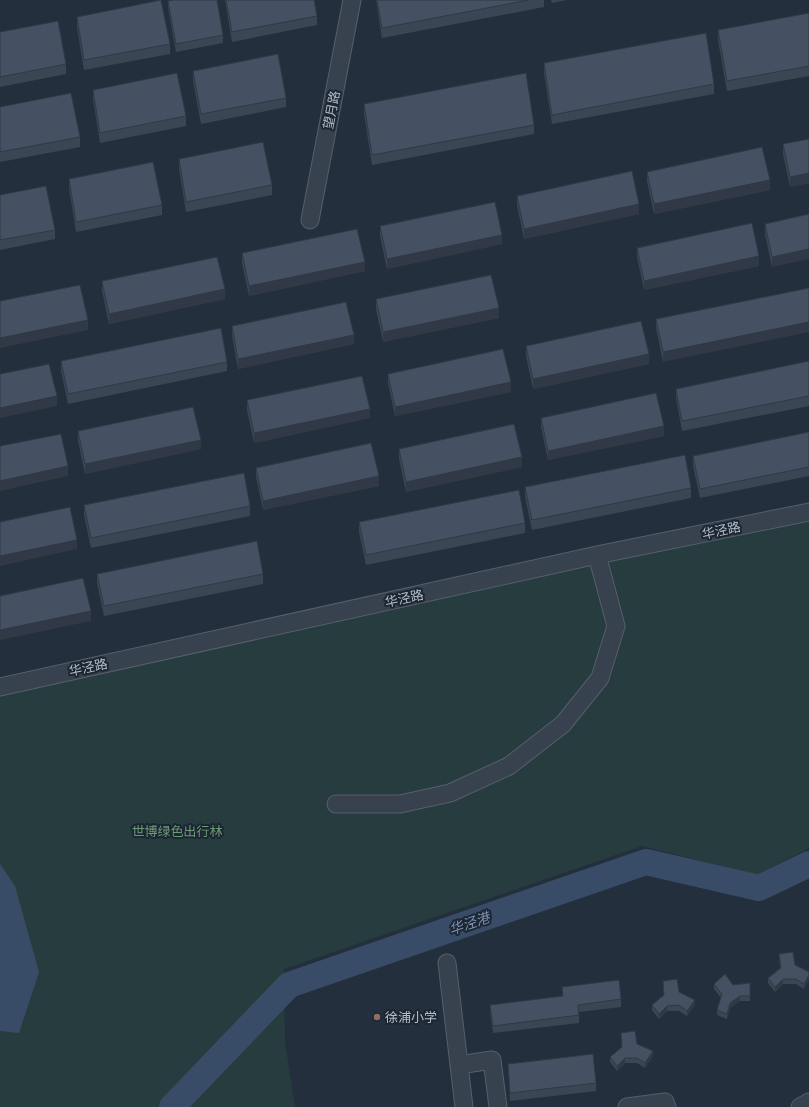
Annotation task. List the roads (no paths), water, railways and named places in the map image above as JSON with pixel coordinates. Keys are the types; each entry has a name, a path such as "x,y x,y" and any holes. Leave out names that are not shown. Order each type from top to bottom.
{"street":[{"name":"望月路","path":"310,220 352,0"},
{"name":"华泾路","path":"0,687 597,555 809,512"},
{"path":"336,804 400,804 450,793 509,766 563,724 600,678 616,626 597,555"},
{"path":"447,963 464,1107"},
{"path":"459,1065 492,1060 498,1107"},
{"path":"627,1107 664,1102 667,1107"},
{"path":"800,1107 809,1102"}],"water":[{"path":"0,864 15,886 39,972 19,1033 0,1031"}],"waterway":[{"name":"华泾港","path":"172,1107 289,985 646,862 759,888 809,864"}],"place":[{"name":"徐浦小学","path":"377,1017"}],"park label":[{"name":"世博绿色出行林","path":"177,831"}]}
